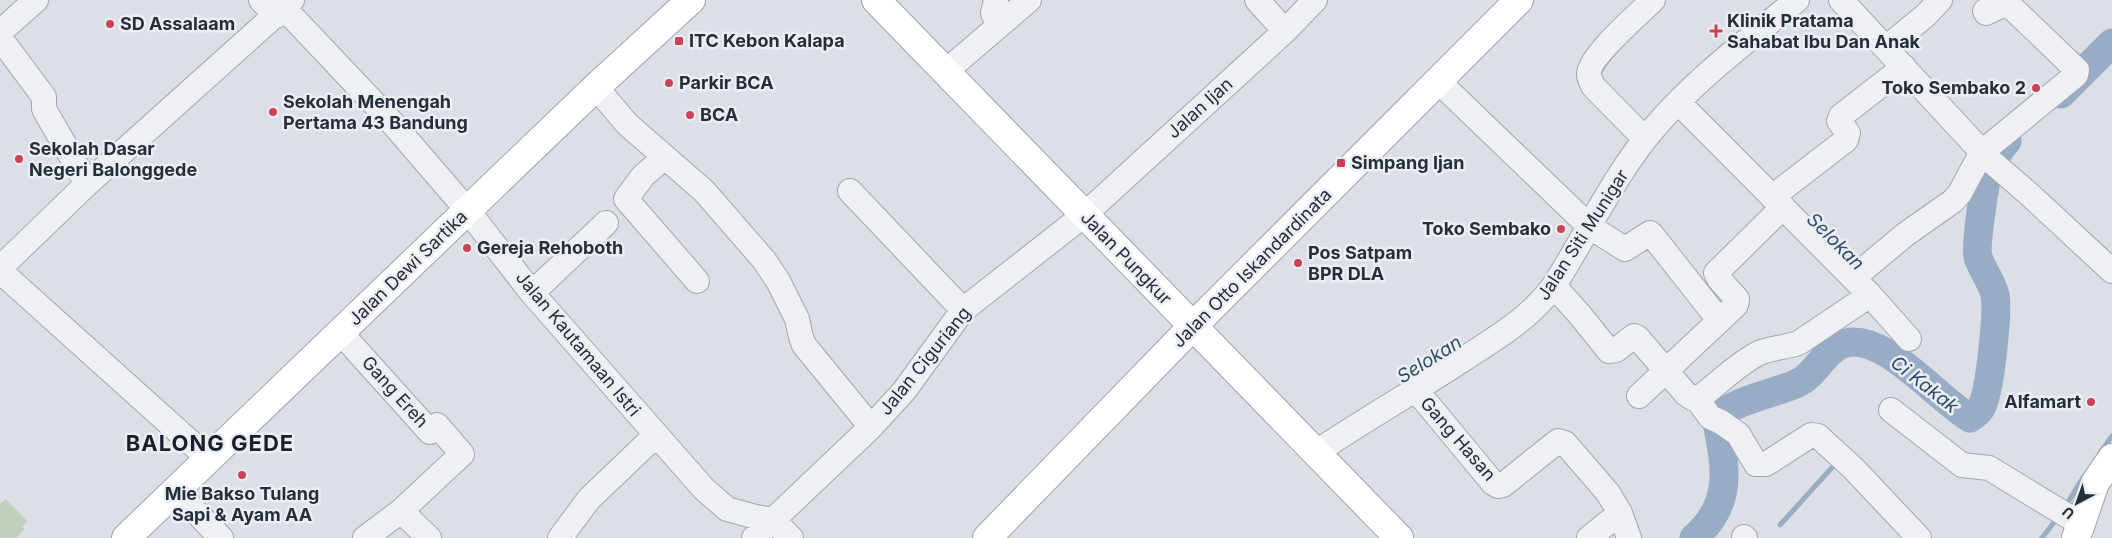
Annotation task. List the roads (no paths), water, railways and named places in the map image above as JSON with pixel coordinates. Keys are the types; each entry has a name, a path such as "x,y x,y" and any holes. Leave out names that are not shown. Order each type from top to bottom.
{"main road":[{"name":"Jalan Dewi Sartika","path":"126,538 596,87 691,0"},
{"name":"Jalan Pungkur","path":"876,0 1399,538"},
{"name":"Jalan Otto Iskandardinata","path":"987,538 1193,326 1519,0"},
{"path":"2077,534 2104,486 2112,458"}],"street":[{"path":"0,32 36,0"},
{"path":"996,0 993,13 998,26"},
{"path":"945,72 1030,0"},
{"path":"1257,0 1285,32"},
{"name":"Jalan Ijan","path":"1084,215 1285,32 1315,0"},
{"path":"1645,139 1593,86 1589,75 1591,65 1599,53 1653,0"},
{"path":"1841,0 1988,158 2112,271"},
{"path":"1886,48 1926,15 1940,0"},
{"path":"1853,278 1906,234 1953,201 1988,158 2073,78 2077,70 2008,1 1986,13 1985,11"},
{"name":"Jalan Siti Munigar","path":"1315,452 1415,391 1521,322 1552,288 1615,184 1645,139 1678,102 1791,2"},
{"path":"209,459 0,269 87,184 278,6"},
{"name":"Jalan Kautamaan Istri","path":"278,6 359,87 468,210 532,293 704,489 727,509 773,520"},
{"path":"0,38 44,97 44,110 87,184"},
{"path":"1639,396 1738,302 1716,273 1778,205 1846,140 1848,133 1839,121 1841,116 1904,68"},
{"path":"1438,80 1590,227 1625,249 1650,233 1720,320"},
{"path":"596,87 627,124 704,191 764,260 778,281 797,319 800,337 804,345 871,427"},
{"path":"1678,102 1778,205 1870,295 1909,339"},
{"path":"665,157 643,176 626,198 697,281"},
{"path":"850,191 963,310"},
{"name":"Jalan Ciguriang","path":"754,538 871,427 904,391 963,310 1084,215"},
{"path":"532,293 606,223"},
{"path":"1552,288 1580,315 1609,351 1616,350 1634,336 1637,337 1703,408 1738,434 1753,460 1760,464 1766,464 1811,435 1818,436 1854,469 1919,538"},
{"path":"1703,408 1753,357 1770,349 1790,347 1800,342 1870,295"},
{"name":"Gang Ereh","path":"341,332 430,432 438,425 462,454 401,511 365,538"},
{"name":"Gang Hasan","path":"1415,391 1493,483 1498,486 1503,485 1561,440 1608,493 1617,516"},
{"path":"1891,410 1962,465 1989,468 2077,534"},
{"path":"560,538 590,499 656,435"},
{"path":"176,491 221,538"},
{"path":"727,509 746,538"},
{"path":"401,511 429,538"},
{"path":"1589,538 1617,516 1629,538"},
{"path":"773,520 791,538"}],"waterway":[{"name":"Ci Kakak","path":"2061,94 2112,43"},
{"name":"Ci Kakak","path":"1694,538 1707,525 1715,512 1721,499 1724,485 1723,455 1717,423 1718,417 1725,411 1745,401 1798,383 1810,375 1828,353 1840,345 1855,342 1872,346 1890,355 1908,368 1970,418 1979,411 1984,400 1990,370 1996,304 1994,290 1978,257 1979,227 1990,167 2007,141"},
{"name":"Selokan","path":"1896,359 1906,343"},
{"path":"2100,453 2112,436"},
{"path":"1780,525 1837,462"},
{"path":"2065,507 2084,476"},
{"path":"2042,538 2058,517"}],"place":[{"name":"SD Assalaam","path":"110,24"},
{"name":"Klinik Pratama Sahabat Ibu Dan Anak","path":"1716,31"},
{"name":"ITC Kebon Kalapa","path":"679,41"},
{"name":"Parkir BCA","path":"669,83"},
{"name":"Toko Sembako 2","path":"2036,88"},
{"name":"Sekolah Menengah Pertama 43 Bandung","path":"273,112"},
{"name":"BCA","path":"690,115"},
{"name":"Sekolah Dasar Negeri Balonggede","path":"19,159"},
{"name":"Simpang Ijan","path":"1341,163"},
{"name":"Toko Sembako","path":"1561,229"},
{"name":"Gereja Rehoboth","path":"467,248"},
{"name":"Pos Satpam BPR DLA","path":"1298,263"},
{"name":"Alfamart","path":"2091,402"},
{"name":"Mie Bakso Tulang Sapi & Ayam AA","path":"242,475"}],"district":[{"name":"BALONG GEDE","path":"210,443"}]}
